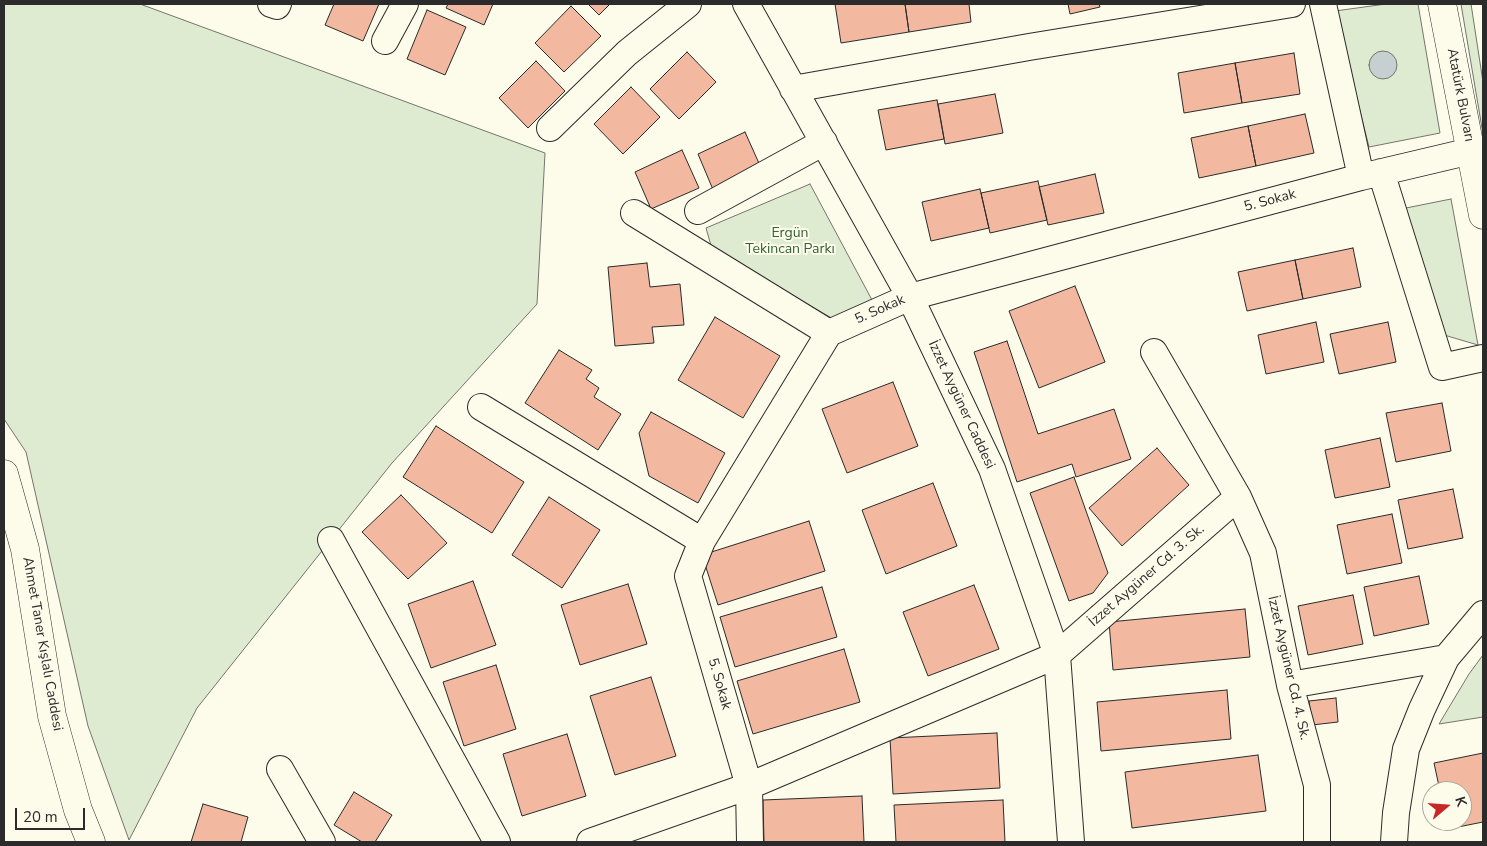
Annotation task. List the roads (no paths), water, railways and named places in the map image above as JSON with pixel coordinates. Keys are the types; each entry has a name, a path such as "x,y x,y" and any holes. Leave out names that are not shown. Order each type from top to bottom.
{"main road":[{"name":"Atatürk Bulvarı","path":"1442,4 1483,215"},
{"name":"Ahmet Taner Kışlalı Caddesi","path":"4,474 26,549 52,716 78,810 91,842"}],"street":[{"path":"271,4 277,6 278,4"},
{"path":"385,41 405,4"},
{"path":"550,128 627,53 688,4"},
{"name":"İzzet Aygüner Caddesi","path":"746,4 910,297 992,469 1057,655 1070,842"},
{"path":"793,89 1029,47 1292,4"},
{"path":"1323,4 1371,175 1442,367 1483,358"},
{"path":"698,211 824,142"},
{"name":"5. Sokak","path":"750,842 749,786 688,576 702,541 830,333 910,297 1371,175 1471,151"},
{"path":"634,212 830,333"},
{"name":"İzzet Aygüner Cd. 4. Sk.","path":"1154,352 1238,497 1263,553 1290,685 1317,785 1317,842"},
{"path":"481,407 702,541"},
{"name":"İzzet Aygüner Cd. 3. Sk.","path":"590,842 749,786 1057,655 1238,497"},
{"path":"331,540 497,842"},
{"path":"1394,842 1396,813 1406,749 1422,708 1446,658 1483,614"},
{"path":"1290,685 1446,658"},
{"path":"280,769 322,842"}],"park label":[{"name":"Ergün Tekincan Parkı","path":"790,242"}]}
